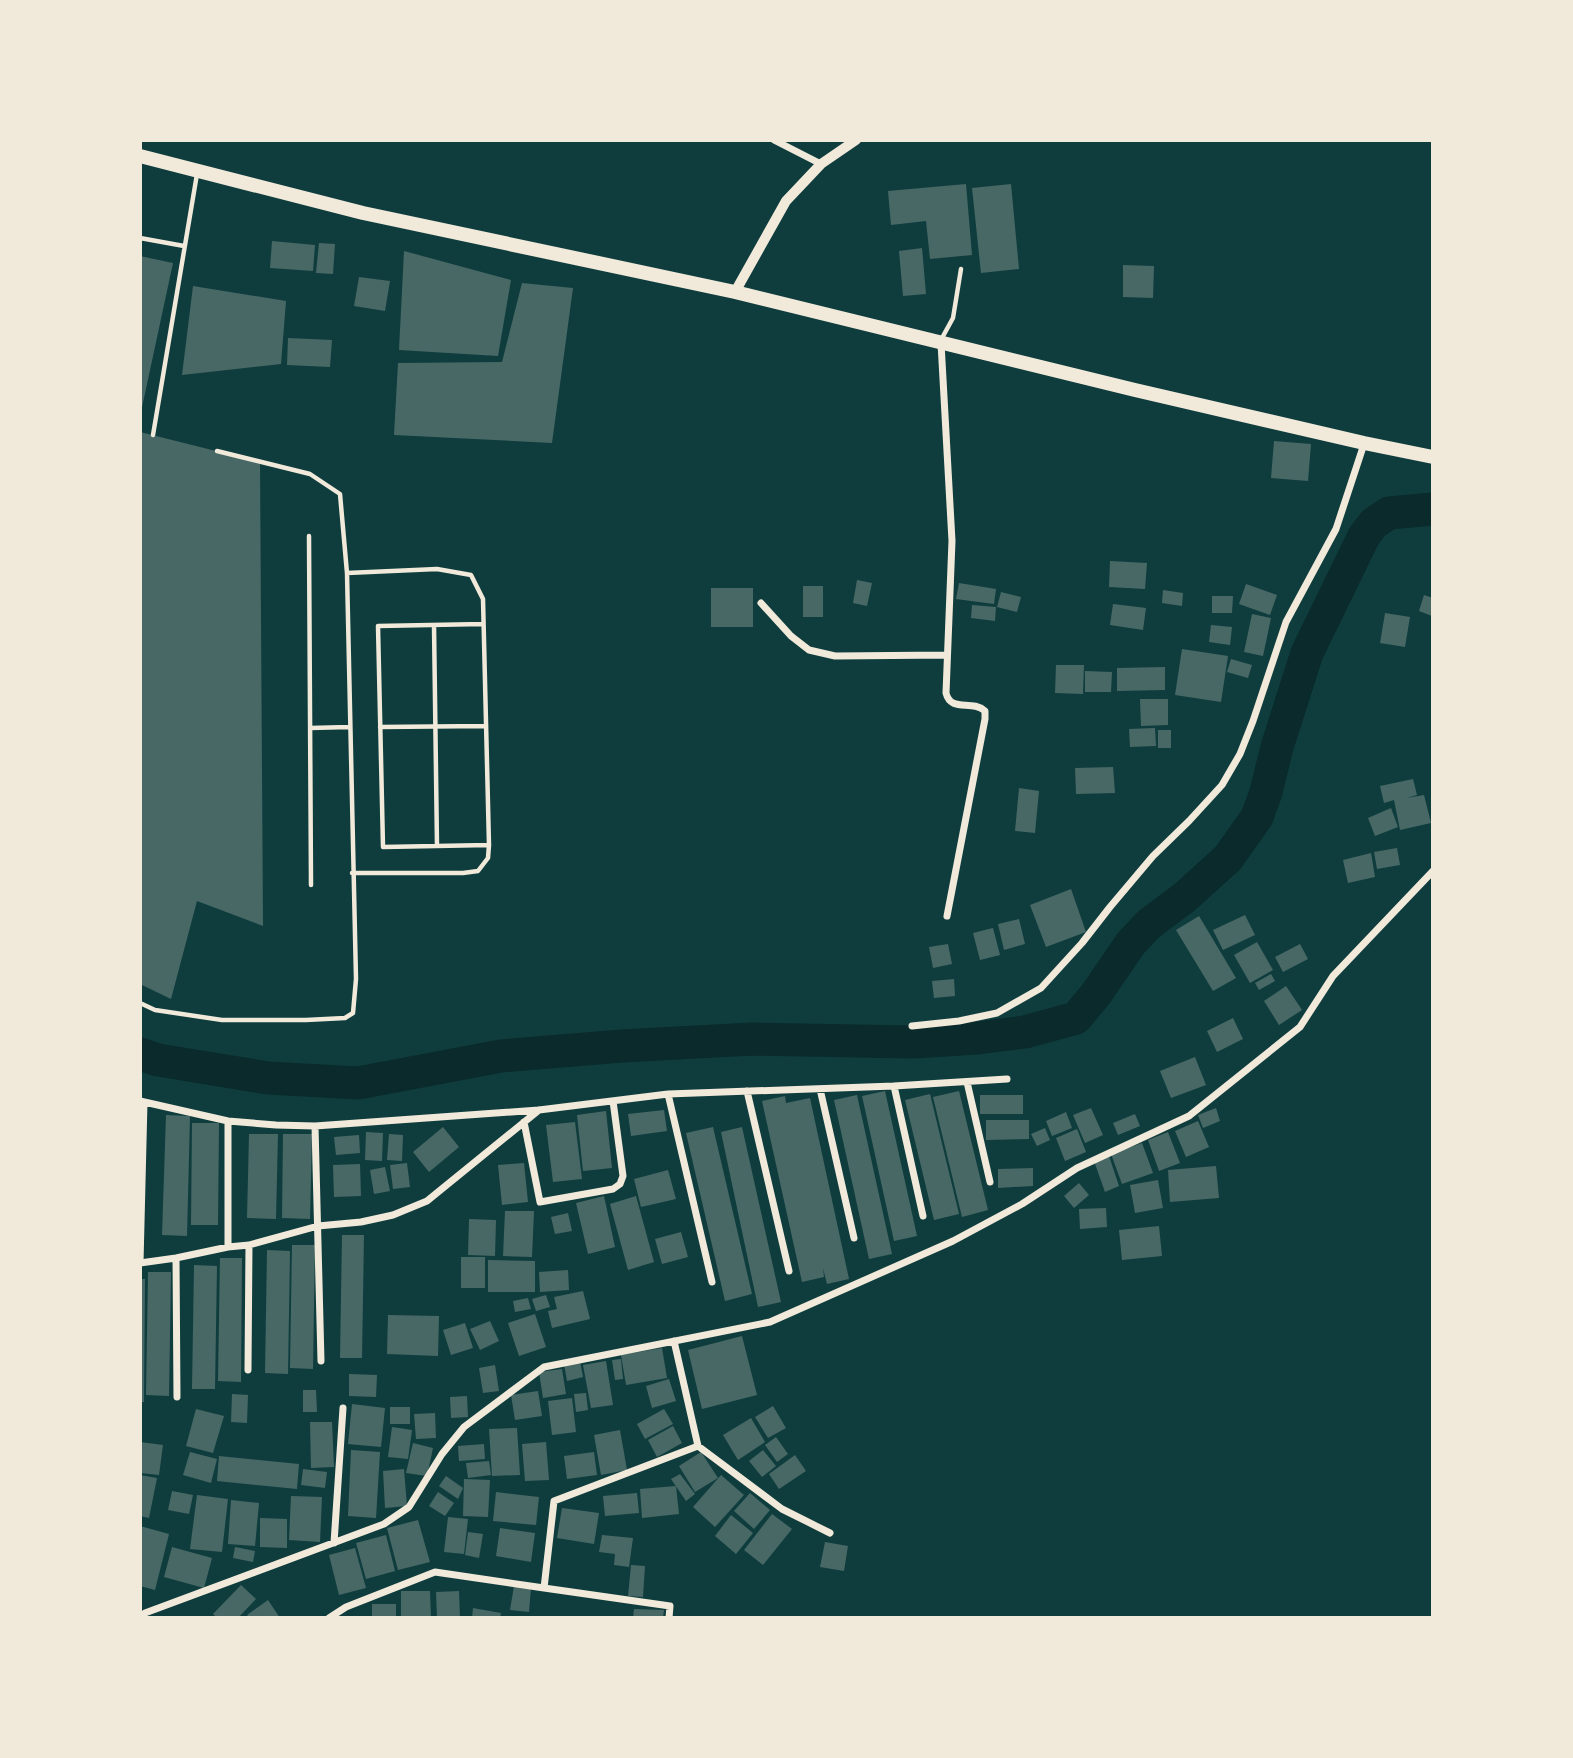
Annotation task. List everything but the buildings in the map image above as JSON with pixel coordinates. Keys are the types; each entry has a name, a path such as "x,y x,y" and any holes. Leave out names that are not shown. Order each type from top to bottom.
{"highway":[{"path":"140,156 363,213 735,292 1135,390 1433,457"}],"street":[{"path":"774,140 821,164"},
{"path":"735,292 786,201 821,164 856,140"},
{"path":"941,342 951,541 946,693 952,704 979,706 985,711 947,916"},
{"path":"912,1026 959,1021 996,1013 1041,988 1082,943 1153,856 1222,785 1240,754 1253,722 1286,621 1336,529 1364,443"},
{"path":"761,603 791,636 809,650 835,656 947,655"},
{"path":"140,1618 145,1613 384,1524 409,1507 442,1454 464,1427 544,1367 770,1322 953,1241 1022,1204 1077,1168 1189,1116 1300,1027 1333,976 1433,871"},
{"path":"540,1110 427,1201 393,1215 318,1227 249,1245 140,1263 142,1102 228,1121 315,1126 540,1110 668,1094 1007,1079"},
{"path":"967,1082 990,1182"},
{"path":"894,1086 923,1216"},
{"path":"820,1088 854,1238"},
{"path":"747,1090 789,1271"},
{"path":"668,1094 712,1282"},
{"path":"524,1122 540,1202 613,1189 620,1184 623,1176 613,1101"},
{"path":"228,1121 228,1247"},
{"path":"315,1126 321,1361"},
{"path":"248,1370 249,1245"},
{"path":"176,1258 177,1397"},
{"path":"674,1341 698,1446 782,1509 830,1533"},
{"path":"334,1543 343,1408"},
{"path":"544,1588 554,1501 698,1446"},
{"path":"329,1618 346,1607 435,1572 670,1606 669,1618"}],"lane":[{"path":"153,435 198,171"},
{"path":"140,238 184,246"},
{"path":"941,342 953,318 961,269"},
{"path":"140,1003 155,1010 222,1020 345,1018 353,1013 356,979 347,573 341,494 310,474 217,451"},
{"path":"309,536 311,885"},
{"path":"347,573 437,569 471,575 483,599 488,845 488,858 478,871 352,873"},
{"path":"483,624 378,626 380,727 383,848 488,845"},
{"path":"434,625 437,846"},
{"path":"380,727 486,726"},
{"path":"310,728 349,727"}],"waterway":[{"path":"140,1054 158,1060 268,1078 358,1083 501,1056 752,1039 913,1042 978,1038 1025,1032 1076,1018 1131,943 1149,924 1185,897 1228,858 1257,817 1307,653 1364,536 1374,523 1389,513 1433,509"}]}
